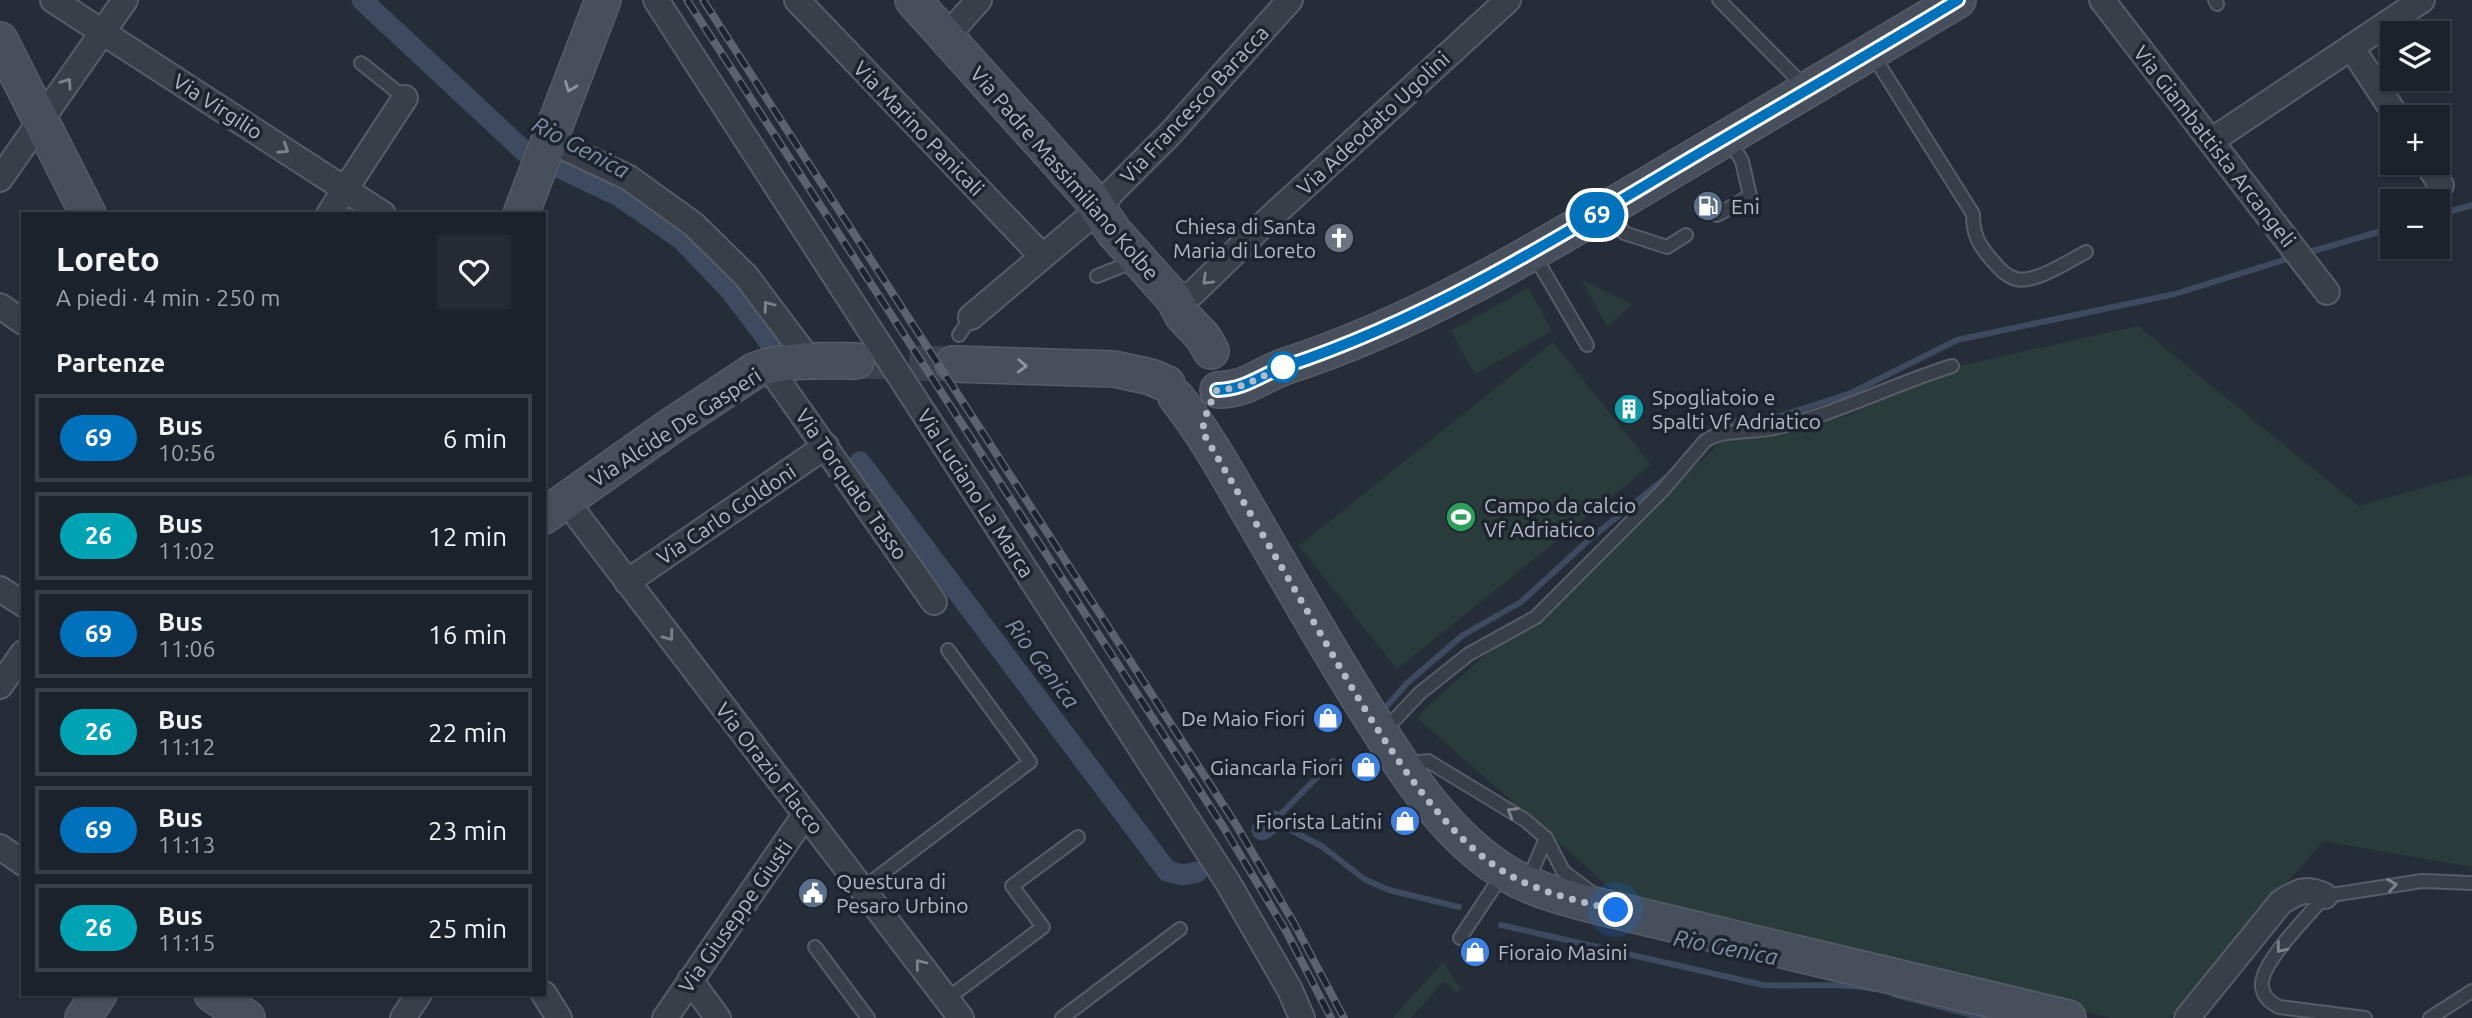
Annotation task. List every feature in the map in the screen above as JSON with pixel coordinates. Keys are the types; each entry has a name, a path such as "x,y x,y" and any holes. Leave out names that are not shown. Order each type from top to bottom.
{"street":[{"name":"Via Virgilio","path":"53,0 380,212"},
{"path":"0,179 125,0"},
{"name":"Via Luciano La Marca","path":"656,0 1227,881 1290,990 1301,1018"},
{"name":"Via Marino Panicali","path":"797,0 1042,256"},
{"name":"Via Padre Massimiliano Kolbe","path":"913,0 1099,209 1114,232 1174,299 1184,316 1203,337 1215,373"},
{"path":"946,37 979,0"},
{"name":"Via Francesco Baracca","path":"961,339 1042,256 1099,209 1290,0"},
{"name":"Via Adeodato Ugolini","path":"1174,299 1193,293 1269,219 1508,0"},
{"name":"Via Giambattista Arcangeli","path":"2102,0 2327,292"},
{"path":"2211,141 2422,0"},
{"path":"1952,1 1533,253 1396,323 1329,352 1272,371 1241,388 1215,373 1195,345 1177,350 1166,365 1171,390 1202,431 1381,734 1431,804 1464,841 1515,878 1616,910 2014,1012 2068,1018"},
{"path":"522,212 594,5"},
{"path":"0,40 87,212"},
{"path":"2351,47 2389,105"},
{"path":"330,212 405,98"},
{"path":"546,146 629,178 693,224 746,276 809,360"},
{"path":"2435,175 2441,184"},
{"path":"0,306 21,321"},
{"path":"961,339 1151,377 1186,402 1206,400 1215,373"},
{"name":"Via Alcide De Gasperi","path":"546,515 754,371 768,366 809,360 856,361"},
{"name":"Via Torquato Tasso","path":"768,366 934,602"},
{"path":"1202,431 1215,373"},
{"name":"Via Carlo Goldoni","path":"627,582 826,446"},
{"name":"Via Orazio Flacco","path":"579,518 954,1009"},
{"path":"0,589 21,603"},
{"path":"0,686 21,656"},
{"name":"Via Giuseppe Giusti","path":"665,1018 805,815"},
{"path":"0,847 21,862"},
{"path":"2187,1018 2281,902 2298,892 2314,891 2325,896"},
{"path":"690,980 718,1018"},
{"path":"83,1018 98,996"},
{"path":"100,1018 115,996"},
{"path":"215,996 247,1018"},
{"path":"403,1018 418,996"},
{"path":"545,996 559,1018"}],"lane":[{"path":"1719,0 1808,89"},
{"path":"578,30 594,5"},
{"path":"1871,52 1973,215 1973,230 1978,245 2002,272 2017,280 2036,278 2086,252"},
{"path":"361,63 405,98"},
{"path":"1717,215 1750,196 1742,161 1727,137"},
{"path":"1609,208 1624,233 1667,247 1686,235"},
{"path":"1533,253 1587,345"},
{"path":"1097,276 1139,259"},
{"path":"1381,734 1419,693 1469,654 1536,617 1662,491 1705,440 1730,432 1753,432 1791,425 1952,366"},
{"path":"862,889 1030,762 948,650"},
{"path":"1403,766 1416,761 1427,761 1525,820 1546,838 1563,871 1616,910"},
{"path":"954,1009 1043,927 1012,886 1078,837"},
{"path":"1460,938 1515,878 1546,838"},
{"path":"2365,1018 2279,1007 2267,1000 2261,985 2266,968 2325,896 2422,881 2472,883"},
{"path":"1062,1018 1180,929"},
{"path":"815,947 868,1018"},
{"path":"2430,1018 2472,991"}],"shaded area":[{"path":"1582,280 1632,304 1607,327"},
{"path":"1528,288 1552,331 1475,374 1451,331"},
{"path":"2138,326 2359,506 2472,474 2472,867 2323,841 2170,1018 2111,1018 1615,892 1416,717 1722,442 1778,435 1853,414 1942,370"},
{"name":"Campo da calcio Vf Adriatico","path":"1553,342 1651,465 1397,669 1299,546"},
{"path":"1443,962 1461,990 1456,993 1444,981 1411,1018 1393,1018"}],"waterway":[{"name":"Rio Genica","path":"362,0 524,151 619,196 681,239 730,290 770,343"},
{"path":"2450,211 2472,205"},
{"path":"2303,254 2380,232"},
{"path":"1709,435 1720,423 1780,416 1851,393 1957,340 2175,294 2293,257"},
{"name":"Rio Genica","path":"860,462 1167,871 1183,875 1197,872"},
{"path":"1386,707 1407,683 1463,635 1521,602 1591,538 1669,475"},
{"name":"Rio Genica","path":"1333,761 1274,821 1323,847 1364,879 1389,890 1459,907"},
{"name":"Rio Genica","path":"1262,830 1274,821"},
{"name":"Rio Genica","path":"1501,925 1763,985 1832,985 1873,989"},
{"name":"Rio Genica","path":"1893,994 1983,1018"}],"tunnel":[{"path":"856,361 953,364"}],"railway":[{"path":"687,0 1224,828 1286,931 1331,1018"},
{"path":"703,0 1235,823 1295,925 1344,1018"}],"bus line":[{"name":"69","path":"1217,390 1241,388 1272,371 1329,352 1396,323 1533,253 1958,0"}],"place":[{"name":"Eni","path":"1708,206"},
{"name":"Chiesa di Santa Maria di Loreto","path":"1339,238"},
{"name":"Spogliatoio e Spalti Vf Adriatico","path":"1629,409"},
{"name":"Campo da calcio Vf Adriatico","path":"1461,517"},
{"name":"De Maio Fiori","path":"1328,718"},
{"name":"Giancarla Fiori","path":"1366,767"},
{"name":"Fiorista Latini","path":"1405,821"},
{"name":"Questura di Pesaro Urbino","path":"813,893"},
{"name":"Fioraio Masini","path":"1475,952"}],"route":[{"path":"1283,367 1291,364 1241,388 1217,390 1208,408 1202,431 1362,703 1431,804 1464,841 1504,872 1527,884 1584,903 1616,910"}]}
